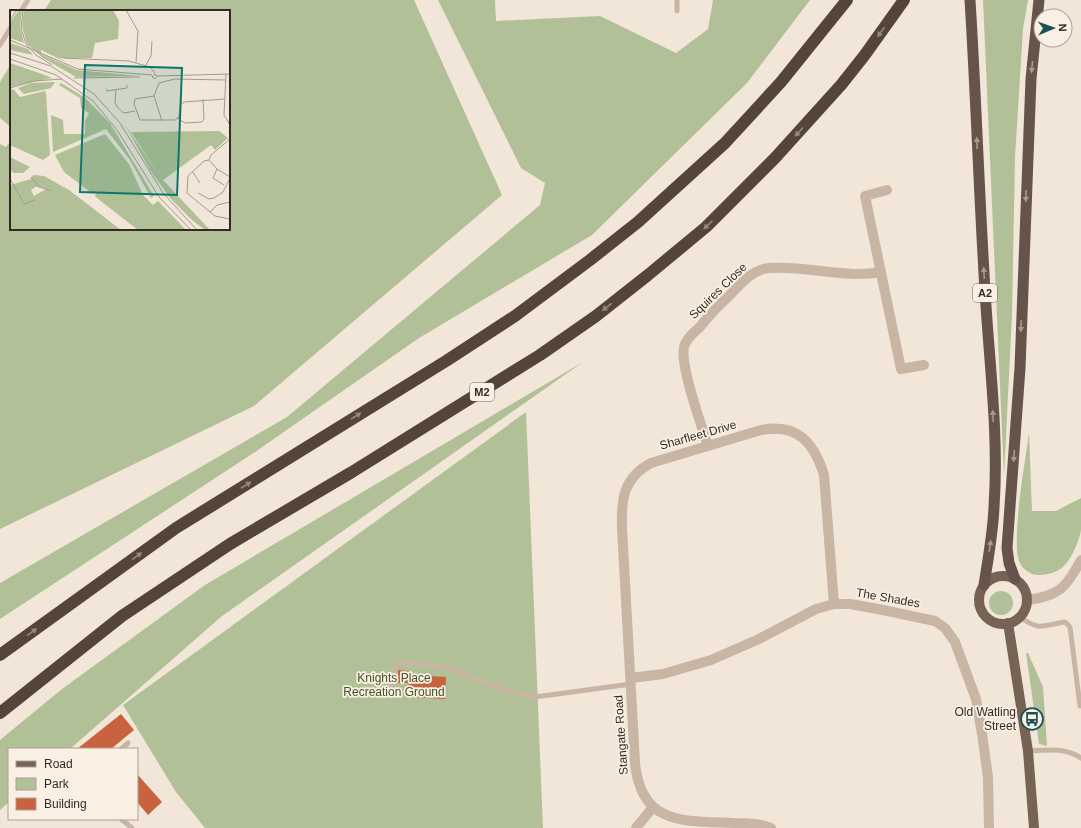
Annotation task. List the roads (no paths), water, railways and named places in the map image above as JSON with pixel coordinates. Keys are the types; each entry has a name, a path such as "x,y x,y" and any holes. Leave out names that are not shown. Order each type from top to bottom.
{"highway":[{"path":"0,655 176,528 458,353 514,316 590,260 643,217 725,143 781,82 847,0"},
{"name":"M2","path":"0,713 84,645 135,607 230,544 352,472 540,355 596,316 648,275 706,227 776,158 841,85 864,56 904,0"},
{"path":"1016,579 1009,563 1007,548 1020,368 1031,79 1039,0"},
{"name":"A2","path":"970,1 976,92 985,296 993,405 995,472 992,534 984,584"}],"main road":[{"path":"1002,575 1016,579 1024,589 1027,600 1020,617 1008,623 1001,624 987,618 979,606 980,591 984,584 995,577 1002,575"},
{"path":"1008,623 1028,751 1034,828"}],"street":[{"path":"887,190 865,196 901,369 924,365"},
{"name":"Squires Close","path":"708,446 686,372 683,350 687,341 723,301 750,277 767,268 864,275 881,272"},
{"name":"Sharfleet Drive","path":"631,681 622,528 622,504 631,480 646,466 656,461 771,428 792,432 803,438 811,445 819,459 824,476 834,604"},
{"path":"1027,600 1044,598 1064,587 1081,560"},
{"name":"The Shades","path":"631,681 663,674 711,660 759,639 816,609 834,604 878,609 930,620 942,626 953,637 978,704 988,777 989,828"},
{"name":"Stangate Road","path":"631,681 637,777 642,793 653,807 663,814 678,819 754,824 771,828"},
{"path":"636,828 653,807"}],"lane":[{"path":"22,10 28,0"},
{"path":"677,0 677,11"},
{"path":"0,45 10,29"},
{"path":"1020,617 1036,627 1044,627 1065,622 1070,627 1080,706"},
{"path":"392,697 393,669 400,663 452,669 507,691 535,697 631,681"},
{"path":"122,748 128,743"},
{"path":"1028,751 1065,751 1074,753 1081,758"},
{"path":"122,820 132,828"}],"place":[{"name":"Old Watling Street","path":"1032,719"}],"park label":[{"name":"Knights Place Recreation Ground","path":"394,685"}]}
